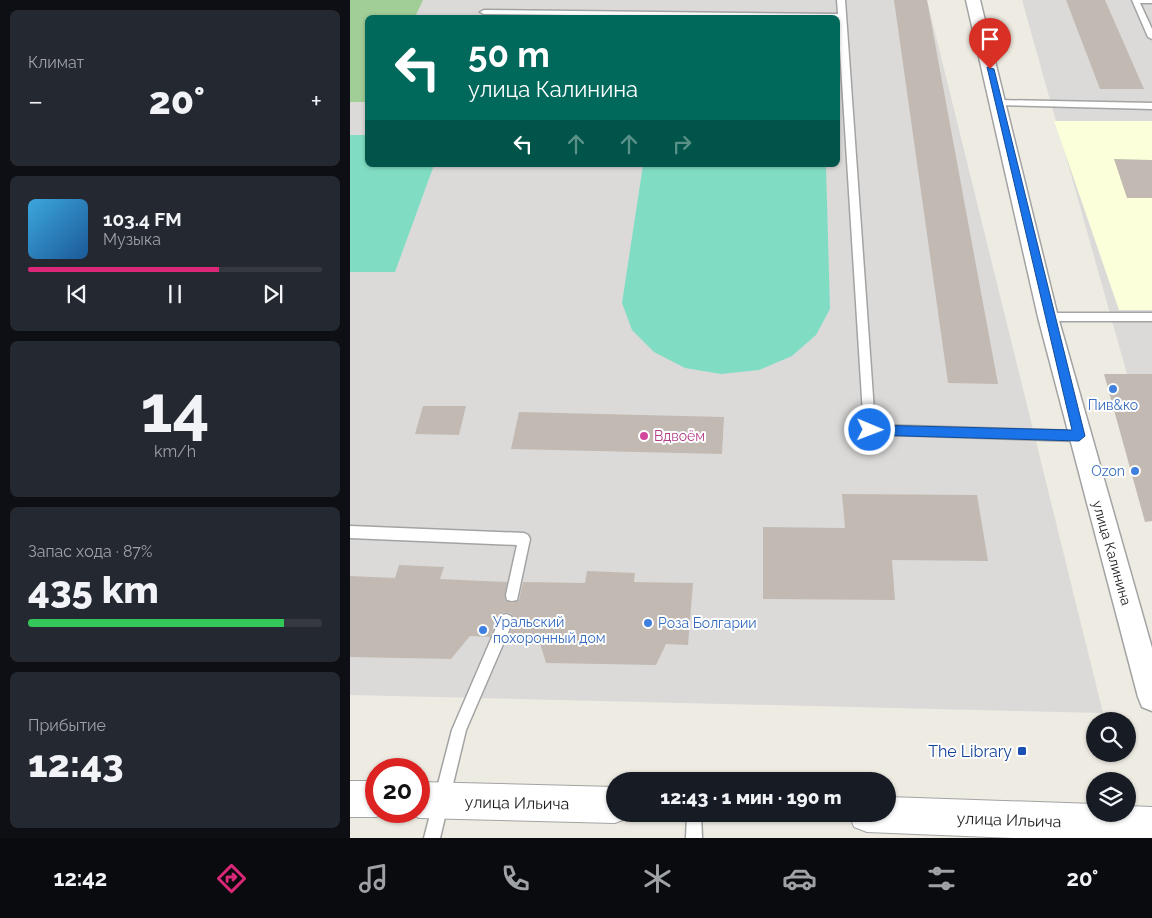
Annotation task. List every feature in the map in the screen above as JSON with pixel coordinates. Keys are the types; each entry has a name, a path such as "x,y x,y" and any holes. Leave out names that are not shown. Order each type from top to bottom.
{"street":[{"name":"улица Калинина","path":"973,0 1048,317 1079,436 1152,697"},
{"path":"350,798 365,799"},
{"name":"улица Ильича","path":"430,801 606,805"},
{"name":"улица Ильича","path":"896,815 1152,825"}],"lane":[{"path":"842,0 842,69 870,430 1079,436"},
{"path":"1152,1 1135,1 1152,36"},
{"path":"484,12 752,15"},
{"path":"998,103 1152,106"},
{"path":"1048,317 1152,318"},
{"path":"350,532 524,540 512,595"},
{"path":"432,838 430,801 506,620"},
{"path":"694,822 694,838"}],"shaded area":[{"path":"350,0 927,0 1103,712 350,695"},
{"path":"1022,0 1152,0 1152,463"},
{"path":"1054,121 1152,121 1152,310 1119,310"}],"green space":[{"path":"350,0 423,0 416,15 365,15 365,102 350,102"},
{"path":"350,135 365,135 365,167 433,167 395,272 350,272"},
{"path":"643,167 826,167 830,309 816,335 792,356 759,370 721,374 685,368 654,352 632,330 622,303"}],"building":[{"path":"894,0 927,0 998,384 948,383"},
{"path":"1066,0 1105,0 1144,89 1100,89"},
{"path":"1114,159 1152,160 1152,198 1127,198"},
{"path":"1104,374 1152,374 1152,521 1145,522"},
{"path":"423,406 466,406 459,435 415,434"},
{"path":"519,412 724,417 722,454 511,449"},
{"path":"842,494 977,495 988,561 892,560 895,600 763,599 763,527 845,528"},
{"path":"399,565 444,567 440,579 507,582 505,600 512,603 519,600 523,582 585,583 587,571 635,573 634,582 693,583 688,645 666,644 656,665 546,663 539,640 508,638 515,620 512,614 505,612 499,615 490,637 470,636 451,659 350,657 350,576 395,578"}],"place":[{"name":"Пив&ко","path":"1113,389"},
{"name":"Вдвоём","path":"644,436"},
{"name":"Ozon","path":"1135,471"},
{"name":"Роза Болгарии","path":"648,623"},
{"name":"Уральский похоронный дом","path":"483,630"},
{"name":"The Library","path":"1022,751"}],"route":[{"path":"870,430 1079,436 1048,317 990,69"}]}
